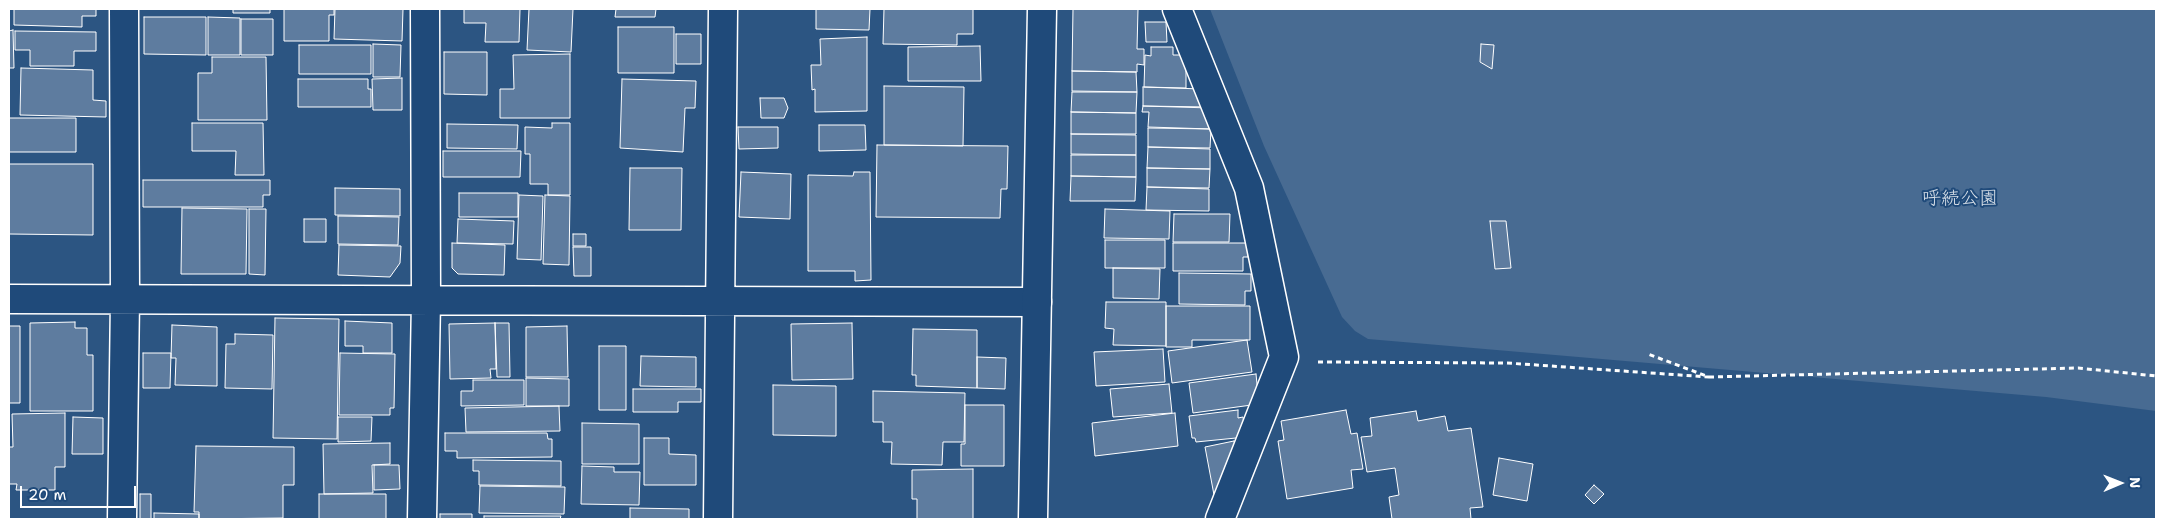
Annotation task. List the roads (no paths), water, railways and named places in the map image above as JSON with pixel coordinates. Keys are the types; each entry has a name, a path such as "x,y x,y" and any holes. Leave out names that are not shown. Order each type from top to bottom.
{"street":[{"path":"122,519 125,299 124,9"},
{"path":"422,519 426,300 425,9"},
{"path":"718,519 723,9"},
{"path":"1034,519 1042,9"},
{"path":"1177,9 1249,188 1284,357 1220,519"},
{"path":"9,299 1037,302"}],"park label":[{"name":"呼続公園","path":"1960,199"}]}
